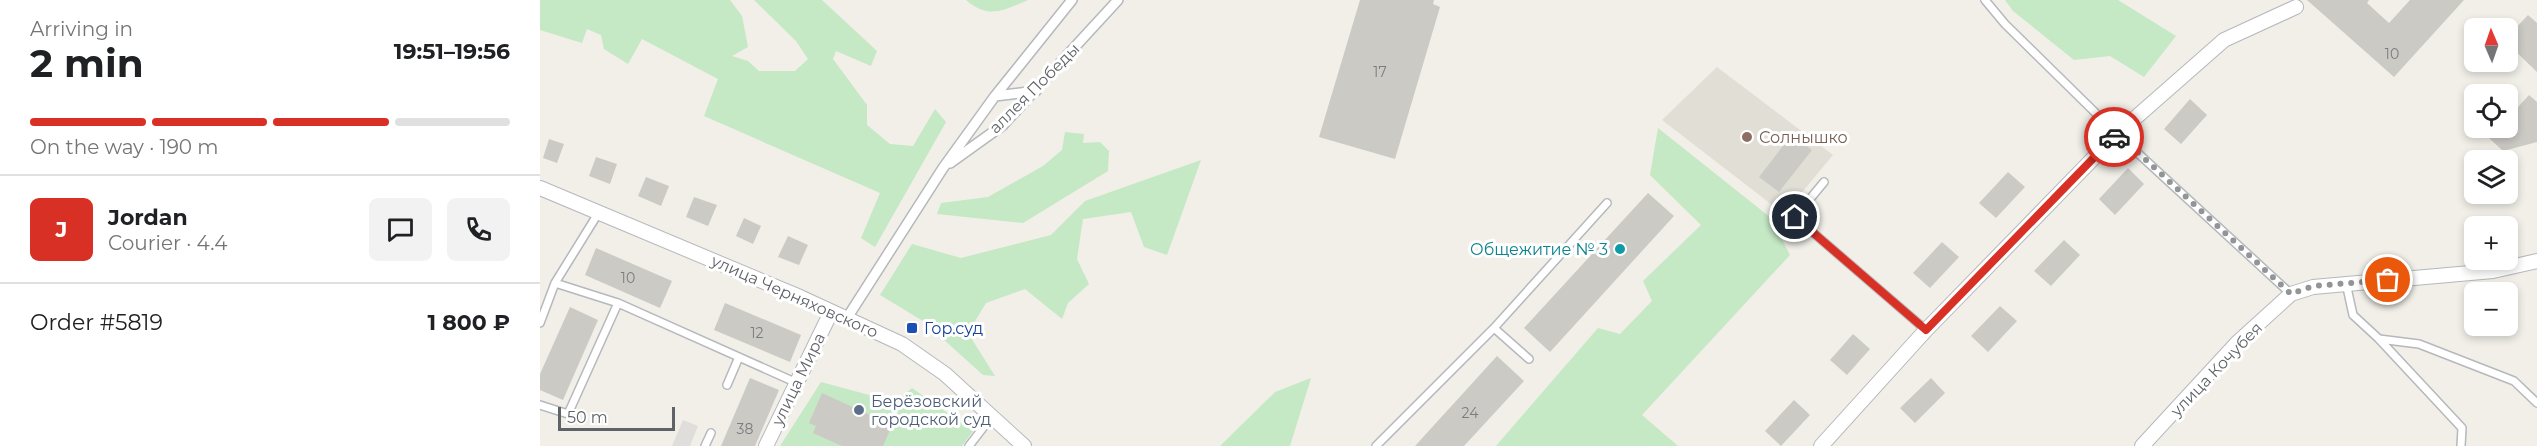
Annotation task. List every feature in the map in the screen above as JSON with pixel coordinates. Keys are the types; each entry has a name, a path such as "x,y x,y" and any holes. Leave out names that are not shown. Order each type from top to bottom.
{"street":[{"path":"847,318 943,168 995,96 1072,0"},
{"name":"аллея Победы","path":"943,168 1003,125 1118,0"},
{"path":"1821,446 1926,330 2118,134 2224,40 2299,4"},
{"path":"995,96 1036,91"},
{"name":"улица Черняховского","path":"540,188 847,318 902,344 945,374 1024,446"},
{"path":"2291,294 2313,286 2493,271 2537,261"},
{"name":"улица Кочубея","path":"2142,446 2237,344 2291,294"},
{"name":"улица Мира","path":"766,446 831,312"}],"lane":[{"path":"1985,0 2005,24 2118,134 2291,294"},
{"path":"1824,182 1795,217 1926,330"},
{"path":"1376,446 1494,328 1607,203"},
{"path":"540,323 555,283 599,212"},
{"path":"555,283 618,303 798,383"},
{"path":"2346,283 2353,315 2379,339 2462,428 2461,446"},
{"path":"540,405 568,414 618,303"},
{"path":"1494,328 1530,359"},
{"path":"2379,339 2419,344 2514,381 2537,403"},
{"path":"727,385 739,357"},
{"path":"969,446 992,416"},
{"path":"705,446 711,433"}],"shaded area":[{"name":"Солнышко","path":"1717,67 1833,155 1784,214 1662,120"},
{"path":"683,420 698,426 690,446 672,446"}],"green space":[{"path":"540,0 730,0 742,16 748,47 732,56 748,61 759,71 795,71 808,59 796,41 754,0 822,0 877,51 871,66 836,51 833,59 867,105 867,125 890,144 913,146 935,109 946,122 875,247 861,238 880,193 704,116 718,79 642,39 628,64 604,49 601,35 587,29 582,43 540,30"},
{"path":"966,0 1028,0 1004,10 989,11 982,10"},
{"path":"2005,0 2118,0 2176,36 2144,77 2110,56 2074,60 2013,11"},
{"path":"1658,128 1771,218 1790,255 1642,415 1678,446 1496,446 1598,328 1620,334 1652,301 1643,281 1701,225 1650,175"},
{"path":"1065,132 1084,134 1083,143 1100,142 1109,151 1108,171 1023,223 937,214 941,203 988,197 1043,166 1062,150"},
{"path":"1201,160 1167,255 1144,247 1131,212 1083,219 1077,259 1089,284 1068,303 1062,319 1025,289 986,303 968,333 995,376 983,375 923,321 880,295 912,244 961,258 1051,235 1085,201"},
{"path":"1311,378 1290,446 1220,446 1275,392"},
{"path":"821,382 895,402 912,388 973,431 962,446 780,446"}],"building":[{"path":"1360,0 1434,0 1433,4 1440,7 1395,159 1319,137"},
{"path":"2307,0 2369,0 2367,3 2389,23 2410,0 2464,0 2394,77"},
{"path":"2528,15 2537,23 2537,72 2518,54 2518,26"},
{"path":"2529,95 2537,102 2537,142 2502,150 2489,138 2518,138 2518,107"},
{"path":"2190,99 2207,115 2181,144 2164,129"},
{"path":"1792,134 1812,150 1779,192 1759,177"},
{"path":"549,139 564,144 557,163 543,158"},
{"path":"596,157 617,164 610,184 589,176"},
{"path":"2128,168 2144,184 2115,215 2099,199"},
{"path":"2008,172 2025,187 1996,218 1979,203"},
{"path":"646,177 669,186 661,206 638,196"},
{"name":"Общежитие № 3","path":"1648,193 1674,216 1550,352 1524,328"},
{"path":"694,197 717,205 708,226 686,217"},
{"path":"744,218 761,226 753,244 736,236"},
{"path":"788,236 808,245 799,265 778,257"},
{"path":"2064,240 2080,255 2051,286 2034,271"},
{"path":"1942,242 1959,257 1930,288 1913,273"},
{"path":"596,248 672,281 660,308 585,275"},
{"path":"725,303 801,335 790,362 714,330"},
{"path":"2000,306 2017,321 1988,352 1971,336"},
{"path":"570,307 598,320 563,400 540,390 540,374"},
{"path":"1853,334 1870,349 1847,375 1830,360"},
{"path":"1497,356 1524,381 1464,446 1415,446"},
{"path":"750,378 779,390 755,446 721,446"},
{"path":"1931,378 1945,393 1915,423 1900,408"},
{"path":"822,393 892,425 883,446 842,446 813,433 816,426 809,423"},
{"path":"1794,400 1810,415 1781,446 1765,431"}],"way so far":[{"path":"2114,137 2118,134 2291,294 2313,286 2388,280"}],"place":[{"name":"Солнышко","path":"1747,137"},
{"name":"Общежитие № 3","path":"1620,249"},
{"name":"Гор.суд","path":"912,328"},
{"name":"Берёзовский городской суд","path":"859,410"}],"route":[{"path":"1795,217 1926,330 2114,137"}]}
